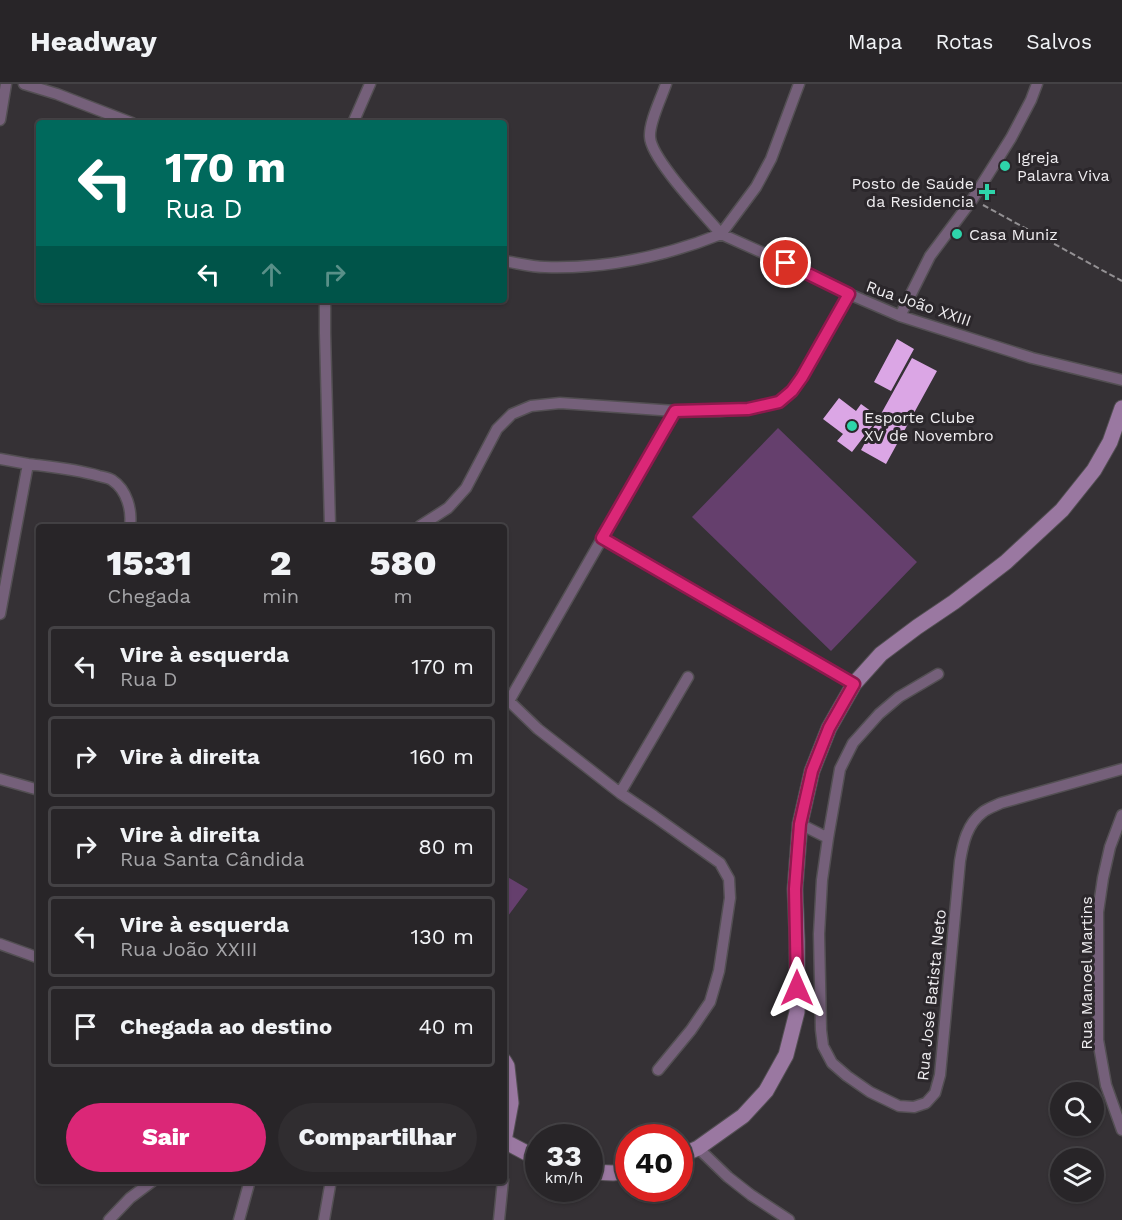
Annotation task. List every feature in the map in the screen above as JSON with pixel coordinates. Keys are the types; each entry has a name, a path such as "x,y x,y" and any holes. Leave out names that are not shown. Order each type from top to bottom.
{"street":[{"path":"0,120 6,84"},
{"path":"24,84 124,120"},
{"path":"354,120 370,84"},
{"path":"666,84 651,124 652,148 662,164 721,234"},
{"path":"507,261 543,267 612,264 688,247 721,234 756,188 771,159 799,84"},
{"path":"900,316 930,256 972,200 1011,138 1037,84"},
{"name":"Rua João XXIII","path":"721,234 900,316 1032,358 1122,380"},
{"path":"423,524 448,508 466,488 496,429 512,414 531,405 560,403 675,411 748,409 779,402 792,391 802,377 849,294"},
{"path":"325,303 330,524"},
{"path":"693,1150 743,1116 766,1091 786,1055 797,1012 795,889 800,824 812,771 829,728 854,684 881,654 1006,562 1062,510 1094,470 1105,452 1122,408"},
{"path":"507,698 675,411"},
{"path":"0,459 78,470 111,479 123,491 129,504 130,524"},
{"path":"0,614 28,464"},
{"path":"602,538 854,684"},
{"name":"Rua José Batista Neto","path":"938,674 879,714 853,743 840,769 828,838 822,880 819,934 823,1046 832,1064 870,1092 899,1106 914,1107 926,1103 935,1093 940,1075 960,861 963,842 972,824 983,812 1001,803 1122,769"},
{"path":"620,793 688,677"},
{"path":"507,701 538,729 620,793 689,839 720,863 729,879 730,898 718,971 710,1002 691,1030 658,1070"},
{"path":"0,779 36,789"},
{"name":"Rua Manoel Martins","path":"1122,815 1110,847 1098,912 1098,1040 1106,1085 1122,1130"},
{"path":"800,824 828,838"},
{"path":"0,944 36,957"},
{"path":"507,1066 511,1103 507,1125"},
{"path":"507,1143 525,1152"},
{"path":"698,1148 728,1177 789,1220"},
{"path":"109,1220 130,1198 149,1184"},
{"path":"239,1220 249,1184"},
{"path":"324,1220 330,1184"},
{"path":"499,1220 503,1184"}],"path":[{"path":"972,200 1122,280"}],"shaded area":[{"path":"778,428 917,562 831,651 692,517"},
{"path":"507,877 528,889 507,916"}],"building":[{"path":"897,339 914,349 891,391 874,382"},
{"path":"912,358 937,371 886,464 861,450"},
{"name":"Esporte Clube XV de Novembro","path":"839,398 856,411 861,404 879,417 852,452 837,441 843,434 823,419"}],"place":[{"name":"Igreja Palavra Viva","path":"1005,166"},
{"name":"Posto de Saúde da Residencia","path":"987,192"},
{"name":"Casa Muniz","path":"957,234"},
{"name":"Esporte Clube XV de Novembro","path":"852,426"}],"route":[{"path":"786,263 849,294 802,377 792,391 779,402 748,409 675,411 602,538 854,684 829,728 812,771 800,824 795,889 797,988"}]}
